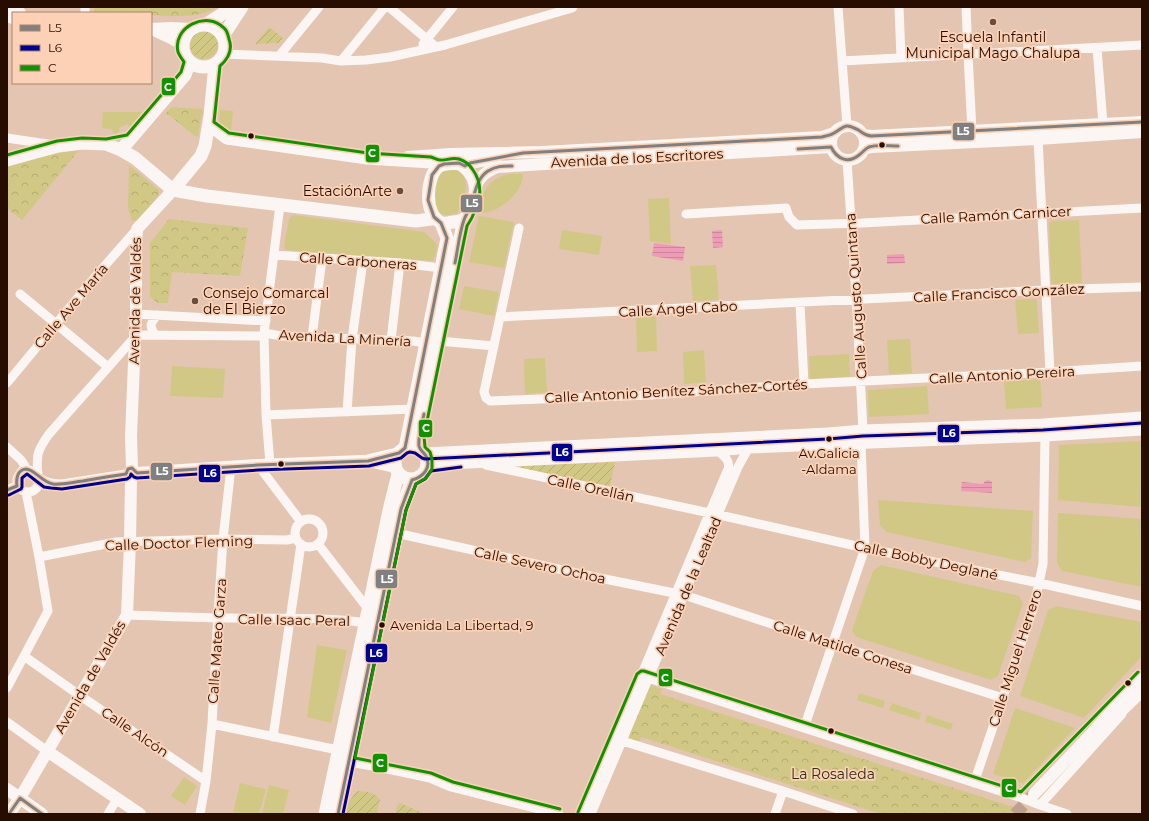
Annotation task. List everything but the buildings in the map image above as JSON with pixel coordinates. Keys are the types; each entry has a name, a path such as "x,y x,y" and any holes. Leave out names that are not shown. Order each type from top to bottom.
{"main road":[{"path":"205,25 216,28 223,36 226,48 218,65 209,67 196,66 186,58 183,45 184,39 190,29 205,25 233,7"},
{"path":"223,36 242,7"},
{"path":"121,150 185,75 190,62"},
{"name":"Avenida de Valdés","path":"172,190 201,156 205,146 218,65"},
{"name":"Avenida de los Escritores","path":"209,124 227,138 344,155 431,162 439,166"},
{"path":"7,160 58,146 82,143 106,144 120,142 130,138"},
{"path":"130,138 131,149 135,158"},
{"path":"106,144 135,158 172,190 207,196 416,221 431,219 448,223 464,219"},
{"path":"325,814 390,506 397,470 395,461 402,450 433,342 464,219 473,202 476,186 465,166 459,163 444,164 439,166 432,175 428,200 437,220 448,238 441,269 433,342 435,358 419,436 422,452"},
{"path":"428,466 449,463 716,450 862,437 1142,418"},
{"path":"422,452 805,435 862,437 1045,435 1142,429"},
{"path":"397,470 406,479 412,480 422,476 428,466 427,459 422,452 414,447 402,450"},
{"path":"338,814 396,533 412,480"}],"street":[{"path":"279,56 319,7"},
{"path":"341,61 385,7"},
{"path":"390,7 436,47"},
{"path":"418,51 453,7"},
{"path":"838,7 847,126"},
{"path":"899,7 901,57"},
{"path":"966,7 972,131"},
{"path":"218,65 279,56 322,58 341,61 390,57 436,47 566,8"},
{"path":"152,29 190,29"},
{"path":"152,29 183,45"},
{"path":"842,61 1142,45"},
{"path":"1097,48 1103,124"},
{"path":"863,135 871,136 1142,122"},
{"path":"847,126 854,127 859,130 863,135 865,142 864,149 860,155 854,159 847,160 842,159 833,152 831,140 834,133 840,128 847,126"},
{"path":"864,149 871,147 1038,139 1142,132"},
{"name":"Avenida de los Escritores","path":"390,159 430,154 522,153 822,136 834,133"},
{"path":"7,138 58,146"},
{"path":"1038,139 1050,372"},
{"name":"Avenida de los Escritores","path":"476,186 480,177 497,166 831,147"},
{"name":"Avenida de los Escritores","path":"465,166 470,163 522,153"},
{"name":"Calle Augusto Quintana","path":"804,728 865,548 861,382 847,160"},
{"name":"Avenida de Valdés","path":"9,814 20,798 127,615 132,474 131,436 136,314 137,229 172,190"},
{"path":"280,204 264,335 266,415 264,464 301,522"},
{"name":"Calle Ramón Carnicer","path":"686,214 786,208 790,217 797,225 851,224 1142,208"},
{"path":"494,346 519,228"},
{"name":"Calle Ave María","path":"7,383 137,229"},
{"name":"Calle Carboneras","path":"274,255 400,263 441,269"},
{"path":"312,337 322,259"},
{"path":"347,412 352,339 363,261"},
{"path":"391,340 400,263"},
{"name":"Calle Francisco González","path":"856,299 1142,287"},
{"path":"20,294 108,367"},
{"name":"Calle Ángel Cabo","path":"500,317 856,299"},
{"path":"800,302 804,384"},
{"path":"136,314 266,321"},
{"path":"155,335 151,328 151,322 157,315"},
{"path":"239,336 246,332 248,328 247,323 242,320"},
{"name":"Avenida La Minería","path":"134,336 264,335 494,346"},
{"path":"7,447 21,460 25,466 17,478 17,486 26,492 31,492 36,489 38,484 38,476 36,461 39,447 134,336"},
{"name":"Calle Antonio Benítez Sánchez-Cortés","path":"494,346 484,392 486,398 490,401 651,395 804,384 861,382"},
{"name":"Calle Antonio Pereira","path":"861,382 1142,366"},
{"path":"266,415 413,409"},
{"name":"Calle Miguel Herrero","path":"974,783 1034,606 1043,564 1045,435"},
{"name":"Avenida de la Lealtad","path":"583,814 618,740 714,514 749,447"},
{"path":"21,472 30,470 44,481 52,484 62,484 132,474 264,464 368,461 402,450"},
{"name":"Avenida de la Lealtad","path":"714,514 730,464 724,455 716,450"},
{"path":"368,461 397,470"},
{"name":"Calle Orellán","path":"472,462 714,514"},
{"name":"Calle Mateo Garza","path":"200,814 206,781 212,724 223,539 231,467"},
{"path":"7,490 17,486"},
{"path":"7,688 48,611 26,492"},
{"name":"Calle Bobby Deglané","path":"714,514 865,548 1039,583 1142,606"},
{"path":"274,737 290,618 298,541 296,529 301,522 309,519 320,525 323,533 318,544 304,546 298,541"},
{"name":"Calle Severo Ochoa","path":"396,533 590,576 680,594"},
{"name":"Calle Doctor Fleming","path":"39,557 116,542 223,539 298,541"},
{"path":"318,544 367,616"},
{"name":"Calle Matilde Conesa","path":"680,594 1003,698"},
{"name":"Calle Isaac Peral","path":"127,615 349,620 367,616"},
{"name":"Calle Alcón","path":"24,656 206,781"},
{"path":"1038,798 1138,690 1142,676"},
{"path":"645,677 1022,798 1038,798 1067,814"},
{"path":"1022,798 1138,690"},
{"path":"7,722 140,814"},
{"path":"212,724 338,750"},
{"path":"618,740 853,814"},
{"name":"Avenida de la Lealtad","path":"591,814 618,740"},
{"path":"349,762 430,778 451,787 559,814"},
{"path":"7,789 42,814"},
{"path":"775,814 783,791"},
{"path":"108,814 117,799"}],"green space":[{"path":"94,7 218,7 211,11 186,16 152,15 152,12 94,12"},
{"path":"269,27 283,38 279,43 255,44"},
{"path":"204,31 210,32 214,35 217,39 217,51 214,55 210,58 204,59 198,58 194,55 191,51 190,45 191,39 194,35 198,32"},
{"path":"171,107 203,109 198,137 169,115 165,115"},
{"path":"220,110 233,111 231,131 225,129 219,122"},
{"path":"103,112 142,112 130,127 127,124 119,128 120,131 115,134 111,129 102,128"},
{"path":"79,150 22,220 7,208 7,165 57,153"},
{"path":"129,165 159,190 158,196 138,220 132,221 128,208"},
{"path":"452,169 463,175 466,181 466,188 463,203 459,211 446,215 437,211 434,197 434,187 437,178 441,173"},
{"path":"509,174 523,174 519,188 514,195 494,210 486,213 479,213 482,199 487,188 495,179"},
{"path":"669,198 671,244 650,241 648,199"},
{"path":"293,215 424,232 438,245 433,261 286,250 284,246 289,219"},
{"path":"479,216 514,222 504,268 469,262"},
{"path":"169,219 248,228 240,276 172,272 168,303 158,303 150,297 150,243"},
{"path":"1079,220 1082,283 1053,284 1051,281 1049,223 1052,221"},
{"path":"562,230 602,236 599,255 559,249"},
{"path":"716,265 719,300 693,301 690,266"},
{"path":"464,286 499,292 494,316 459,309"},
{"path":"1035,299 1037,301 1039,333 1018,334 1015,300"},
{"path":"656,316 657,351 637,352 636,317"},
{"path":"910,339 912,373 889,374 887,340"},
{"path":"704,350 706,382 684,384 683,352"},
{"path":"849,354 850,377 810,379 809,356"},
{"path":"545,358 547,392 525,394 524,359"},
{"path":"172,366 225,369 223,398 170,396"},
{"path":"1040,379 1042,407 1006,409 1004,382"},
{"path":"927,386 929,414 869,417 868,390"},
{"path":"1142,441 1142,507 1058,500 1059,445"},
{"path":"615,462 610,486 520,468 521,466"},
{"path":"878,500 1033,511 1031,558 1025,562 886,532 880,525"},
{"path":"1058,513 1142,519 1142,587 1062,571 1057,563"},
{"path":"881,565 1019,596 1023,603 998,676 991,680 856,637 852,630 873,571"},
{"path":"1056,606 1142,622 1142,656 1084,718 1020,696 1048,610"},
{"path":"317,645 347,650 331,723 307,717"},
{"name":"La Rosaleda","path":"650,685 662,689 660,694 1035,814 881,814 641,737 639,742 632,740 628,736"},
{"path":"859,693 885,701 883,708 857,700"},
{"path":"892,703 921,713 919,720 889,710"},
{"path":"1015,708 1075,728 1023,783 993,774"},
{"path":"927,715 953,724 951,730 925,722"},
{"path":"184,777 197,786 185,805 171,796"},
{"path":"240,783 266,789 259,814 233,814"},
{"path":"269,785 289,790 283,814 262,814"},
{"path":"357,791 372,793 380,799 377,814 346,814 349,802"},
{"path":"400,803 425,814 395,814 397,806"}],"shaded area":[{"path":"722,230 723,247 713,248 712,231"},
{"path":"654,243 685,247 683,261 652,256"},
{"path":"904,254 905,263 887,264 887,255"},
{"path":"989,480 992,482 992,493 961,491 962,482 983,484 985,481"}],"tunnel":[{"path":"1015,814 1034,794"}],"transit line":[{"name":"C","path":"7,155 57,141 82,138 106,139 127,135 181,72 184,62 178,52 180,35 192,24 200,21 209,21 217,23 225,29 230,43 229,54 220,66 214,122 229,133 368,153 431,157 438,160 459,159 470,166 476,175 480,192 476,210 467,226 424,436 425,447 430,452 432,459 432,469 426,478 416,484 406,510 355,758 431,773 453,782 560,809"},
{"name":"L5","path":"7,490 17,486 17,478 19,473 26,469 32,471 49,483 60,484 126,474 128,469 132,468 137,473 258,465 368,461 399,453 405,448 447,238 441,223 434,217 428,200 432,175 439,166 444,164 459,163 465,166 470,163 523,153 822,137 845,126 857,129 865,135 871,136 1142,122"},
{"name":"L5","path":"798,149 831,147 836,155 847,160 855,158 872,146 898,146"},
{"name":"L5","path":"455,263 462,225 472,203 475,190 481,177 491,169 512,166"},
{"name":"L5","path":"338,814 401,509 412,480 420,477 427,468 428,464 428,460 419,446 424,414"},
{"name":"L6","path":"9,495 21,489 22,478 27,474 44,487 62,489 127,479 131,474 137,478 258,470 369,466 401,458 410,452 415,453 425,459 863,436 1043,430 1142,423"},
{"name":"L6","path":"343,814 406,510 416,484 425,479 431,471 461,467"},
{"name":"C","path":"578,812 637,674 641,671 1021,792 1138,672"},
{"name":"L5","path":"9,814 20,798 42,814"}],"place":[{"name":"Escuela Infantil Municipal Mago Chalupa","path":"993,22"},
{"name":"EstaciónArte","path":"400,191"},
{"name":"Consejo Comarcal de El Bierzo","path":"195,301"},
{"name":"Av.Galicia -Aldama","path":"829,439"},
{"name":"Avenida La Libertad, 9","path":"382,625"}]}
